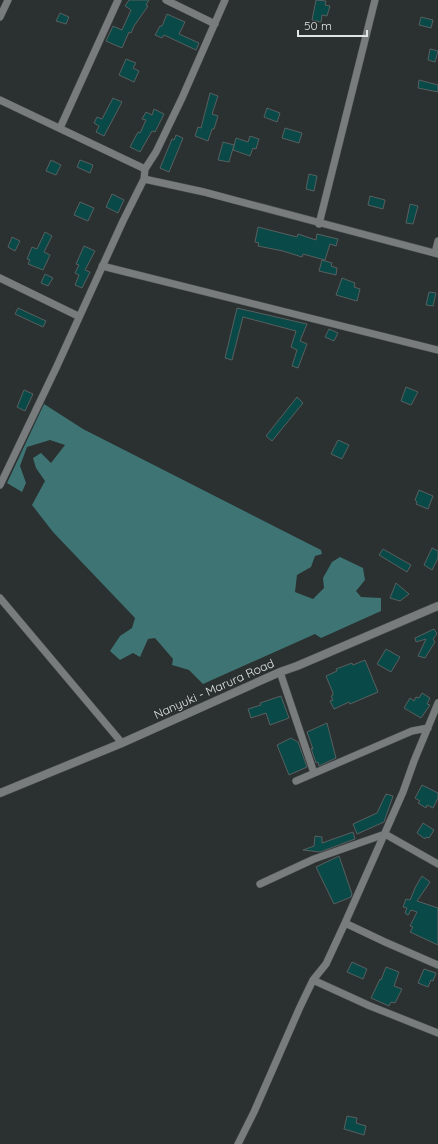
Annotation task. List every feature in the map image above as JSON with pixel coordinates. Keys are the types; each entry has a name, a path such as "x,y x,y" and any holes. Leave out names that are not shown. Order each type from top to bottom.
{"street":[{"path":"0,17 8,0"},
{"path":"60,128 118,0"},
{"path":"166,0 215,24"},
{"path":"0,485 57,366 78,316 144,179 145,169 156,152 225,0"},
{"path":"319,224 375,0"},
{"path":"0,100 145,169"},
{"path":"144,179 217,196 437,254 438,241"},
{"path":"102,266 438,350"},
{"path":"0,278 78,316"},
{"path":"0,598 122,743"},
{"name":"Nanyuki - Marura Road","path":"0,793 122,743 280,672 438,606"},
{"path":"280,672 314,773"},
{"path":"238,1144 254,1112 291,1026 313,980 326,964 345,923 403,792 438,703"},
{"path":"296,781 412,731 428,728"},
{"path":"260,884 314,859 358,842 385,834 438,864"},
{"path":"345,923 384,942 438,965"},
{"path":"313,980 370,1006 438,1033"}],"shaded area":[{"path":"44,404 83,429 321,550 322,554 315,556 311,567 297,575 295,592 313,599 324,588 323,578 332,562 340,557 363,568 365,580 356,591 361,597 381,598 381,611 321,638 315,634 203,684 189,670 172,665 173,659 155,638 148,639 140,657 133,653 120,660 110,651 120,636 132,628 135,618 53,532 32,505 45,481 36,468 33,458 41,453 51,463 65,445 50,440 27,447 20,466 26,483 22,492 7,483"}],"building":[{"path":"129,0 149,0 146,5 148,6 131,33 129,32 122,48 106,41 113,26 122,30 131,10 125,6"},
{"path":"316,0 326,1 325,5 330,6 327,16 322,15 321,22 312,20"},
{"path":"60,13 69,17 66,24 56,21"},
{"path":"167,14 185,22 179,34 199,43 196,50 164,35 162,38 155,35 160,26 162,26"},
{"path":"421,17 433,20 431,28 419,25"},
{"path":"430,49 438,51 435,62 428,60"},
{"path":"126,59 136,63 133,68 139,71 134,82 119,75"},
{"path":"419,80 438,85 438,92 418,88"},
{"path":"210,93 218,96 212,114 218,116 208,141 195,136 198,127 201,128"},
{"path":"113,98 122,102 104,136 96,132 99,126 94,123 97,117 102,119"},
{"path":"267,108 280,113 277,122 264,117"},
{"path":"154,109 164,114 155,132 152,131 140,152 130,147 138,132 140,133 146,120 142,119 146,112 152,115"},
{"path":"285,128 302,133 299,143 282,138"},
{"path":"176,135 183,138 169,172 160,168 172,139 174,140"},
{"path":"250,136 259,139 256,149 253,148 250,156 233,150 236,138 248,142"},
{"path":"223,142 234,145 229,162 218,160"},
{"path":"51,160 61,165 56,175 46,171"},
{"path":"80,160 93,165 90,173 77,167"},
{"path":"309,174 317,176 314,191 306,189"},
{"path":"112,194 124,200 118,213 106,207"},
{"path":"370,196 385,200 383,209 368,205"},
{"path":"80,202 94,208 88,221 74,215"},
{"path":"410,204 418,206 413,224 406,223"},
{"path":"258,227 297,237 298,234 316,240 317,234 338,239 336,246 330,244 325,260 303,254 302,257 283,251 258,246 259,243 255,242"},
{"path":"45,232 52,236 44,252 50,255 43,270 28,264 30,260 27,259 32,247 37,249"},
{"path":"12,237 20,241 15,251 8,247"},
{"path":"84,246 95,251 85,270 90,272 82,288 75,285 79,275 75,273 79,265 76,264"},
{"path":"322,260 332,263 331,266 337,268 336,275 319,271"},
{"path":"45,274 53,278 48,286 41,283"},
{"path":"342,278 355,283 354,287 360,289 357,301 336,295"},
{"path":"429,292 436,293 433,306 426,305"},
{"path":"18,308 46,321 43,327 15,314"},
{"path":"237,308 307,324 300,341 307,344 298,368 292,366 297,350 291,347 296,331 243,317 232,360 225,358"},
{"path":"329,329 338,333 334,341 325,337"},
{"path":"406,387 418,392 411,405 401,401"},
{"path":"24,390 33,394 25,411 17,407"},
{"path":"297,397 303,403 272,441 266,436"},
{"path":"338,440 349,445 342,459 331,454"},
{"path":"419,490 433,496 428,509 416,504 417,502 415,500"},
{"path":"432,548 438,551 438,558 432,570 424,565"},
{"path":"383,549 411,565 407,572 379,555"},
{"path":"396,583 409,594 400,601 390,598"},
{"path":"434,629 437,634 433,639 435,642 425,658 418,656 426,639 416,642 415,638"},
{"path":"386,649 400,657 391,672 377,664"},
{"path":"365,660 378,692 334,709 330,701 333,700 331,696 333,693 326,676 337,671 336,669 352,663 353,665"},
{"path":"422,693 430,698 427,704 430,705 421,718 404,708 410,698 414,701 416,697 419,698"},
{"path":"281,696 289,718 270,725 266,713 251,718 248,709"},
{"path":"327,723 336,758 319,766 318,762 316,763 307,732"},
{"path":"291,738 298,742 307,767 289,775 277,745"},
{"path":"422,785 438,793 438,798 433,808 427,805 426,808 418,803 420,801 415,798"},
{"path":"386,794 393,796 384,822 357,834 353,824 377,813"},
{"path":"423,823 434,830 429,838 426,837 425,839 417,833"},
{"path":"353,832 355,839 320,852 303,850 314,846 315,836 322,837 322,843"},
{"path":"339,856 352,894 351,897 334,904 316,867"},
{"path":"422,876 430,882 417,901 438,908 438,945 410,932 413,927 410,926 417,912 411,910 408,915 405,913 407,908 403,907 406,899 410,900"},
{"path":"352,962 367,969 363,979 347,972"},
{"path":"386,967 399,972 394,986 402,989 395,1003 391,1002 389,1006 371,998"},
{"path":"424,969 436,973 433,981 431,980 428,987 418,983"},
{"path":"347,1116 357,1118 356,1123 366,1126 364,1135 344,1129"}]}
